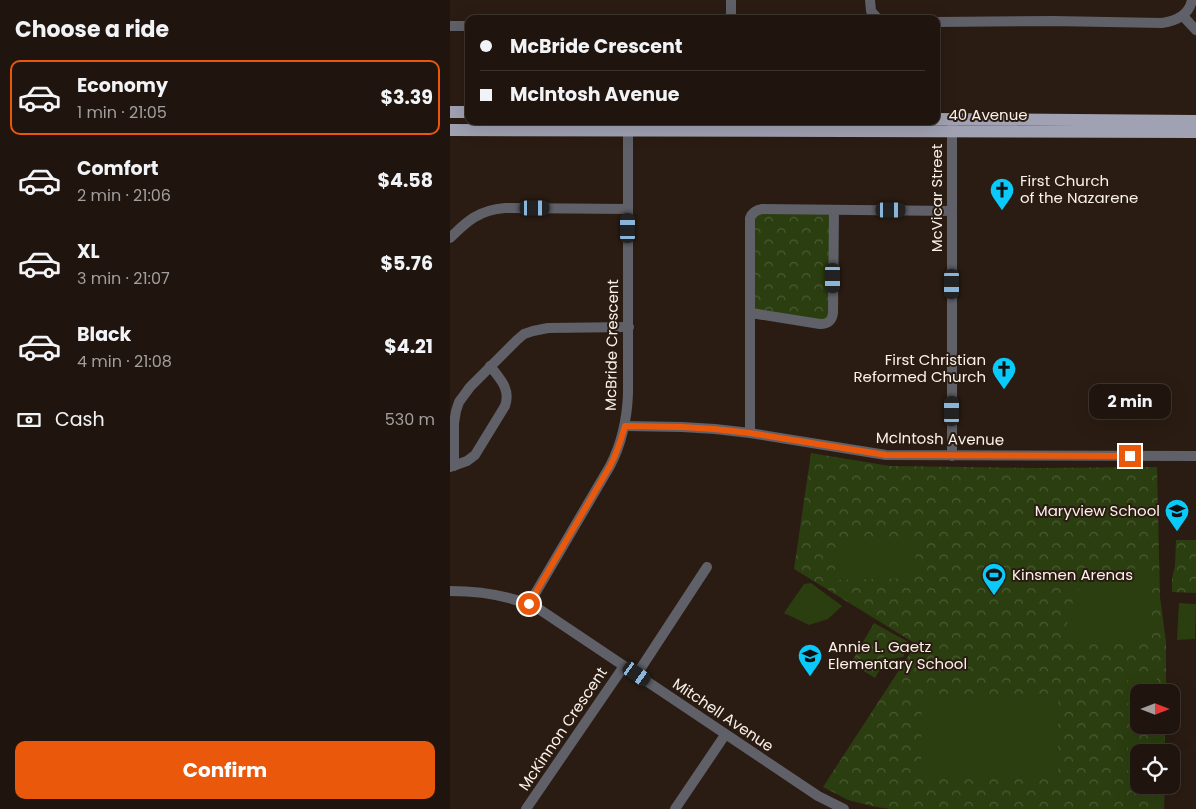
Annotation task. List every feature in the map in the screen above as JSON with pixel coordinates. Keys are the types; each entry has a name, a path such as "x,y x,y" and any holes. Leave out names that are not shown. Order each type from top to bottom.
{"main road":[{"path":"450,112 465,112"},
{"name":"40 Avenue","path":"450,130 628,126 952,126 1196,121"},
{"name":"40 Avenue","path":"940,122 952,126 1196,132"}],"street":[{"path":"731,0 731,15"},
{"path":"870,0 871,11 874,15"},
{"path":"940,22 1162,23 1183,16 1189,9 1192,0"},
{"path":"1183,16 1196,30"},
{"path":"450,26 465,26"},
{"name":"McBride Crescent","path":"529,604 616,456 625,426 628,394 629,327 628,126"},
{"name":"McVicar Street","path":"952,126 952,456"},
{"path":"450,238 474,217 500,208 628,209"},
{"path":"750,433 751,215 762,209 952,211"},
{"path":"751,313 820,324 831,320 833,313 834,210"},
{"path":"490,366 505,386 506,403 475,455 467,461 452,467 454,424 459,402 464,393 490,366 512,344 524,334 541,328 554,327 629,327"},
{"name":"McIntosh Avenue","path":"625,426 700,427 750,433 886,455 1196,456"},
{"path":"637,674 707,567"},
{"name":"Mitchell Avenue","path":"450,591 506,596 547,613 725,735 818,796 844,809"},
{"name":"McKinnon Crescent","path":"526,809 624,666"},
{"path":"675,809 725,735"}],"green space":[{"path":"834,210 829,322 751,313 754,211"},
{"path":"811,453 890,466 1157,467 1160,597 1166,642 1166,684 1130,684 1130,734 1165,734 1165,744 1130,744 1130,794 1165,794 1164,809 891,809 848,800 823,787 916,644 794,569"},
{"path":"836,540 915,540 916,578 835,580"},
{"path":"1176,540 1196,540 1196,593 1172,592"},
{"path":"1151,568 1152,630 1145,641 1119,644 1062,643 1075,594 1093,571"},
{"path":"811,583 842,606 828,619 809,625 784,613 804,584"},
{"path":"1179,603 1196,604 1195,639 1177,640"},
{"path":"874,623 910,643 903,657 885,660 875,678 851,663"},
{"path":"1128,671 1157,672 1157,684 1130,684 1130,703 1127,703"},
{"path":"922,694 1058,694 1058,777 921,777"},
{"path":"1128,739 1157,740 1157,744 1130,744 1130,771 1128,771"}],"place":[{"name":"First Church of the Nazarene","path":"1002,211"},
{"name":"First Christian Reformed Church","path":"1004,390"},
{"name":"Maryview School","path":"1177,532"},
{"name":"Kinsmen Arenas","path":"994,596"},
{"name":"Annie L. Gaetz Elementary School","path":"810,677"}],"route":[{"path":"529,604 616,456 625,426 700,427 750,433 886,455 1130,456"}]}
